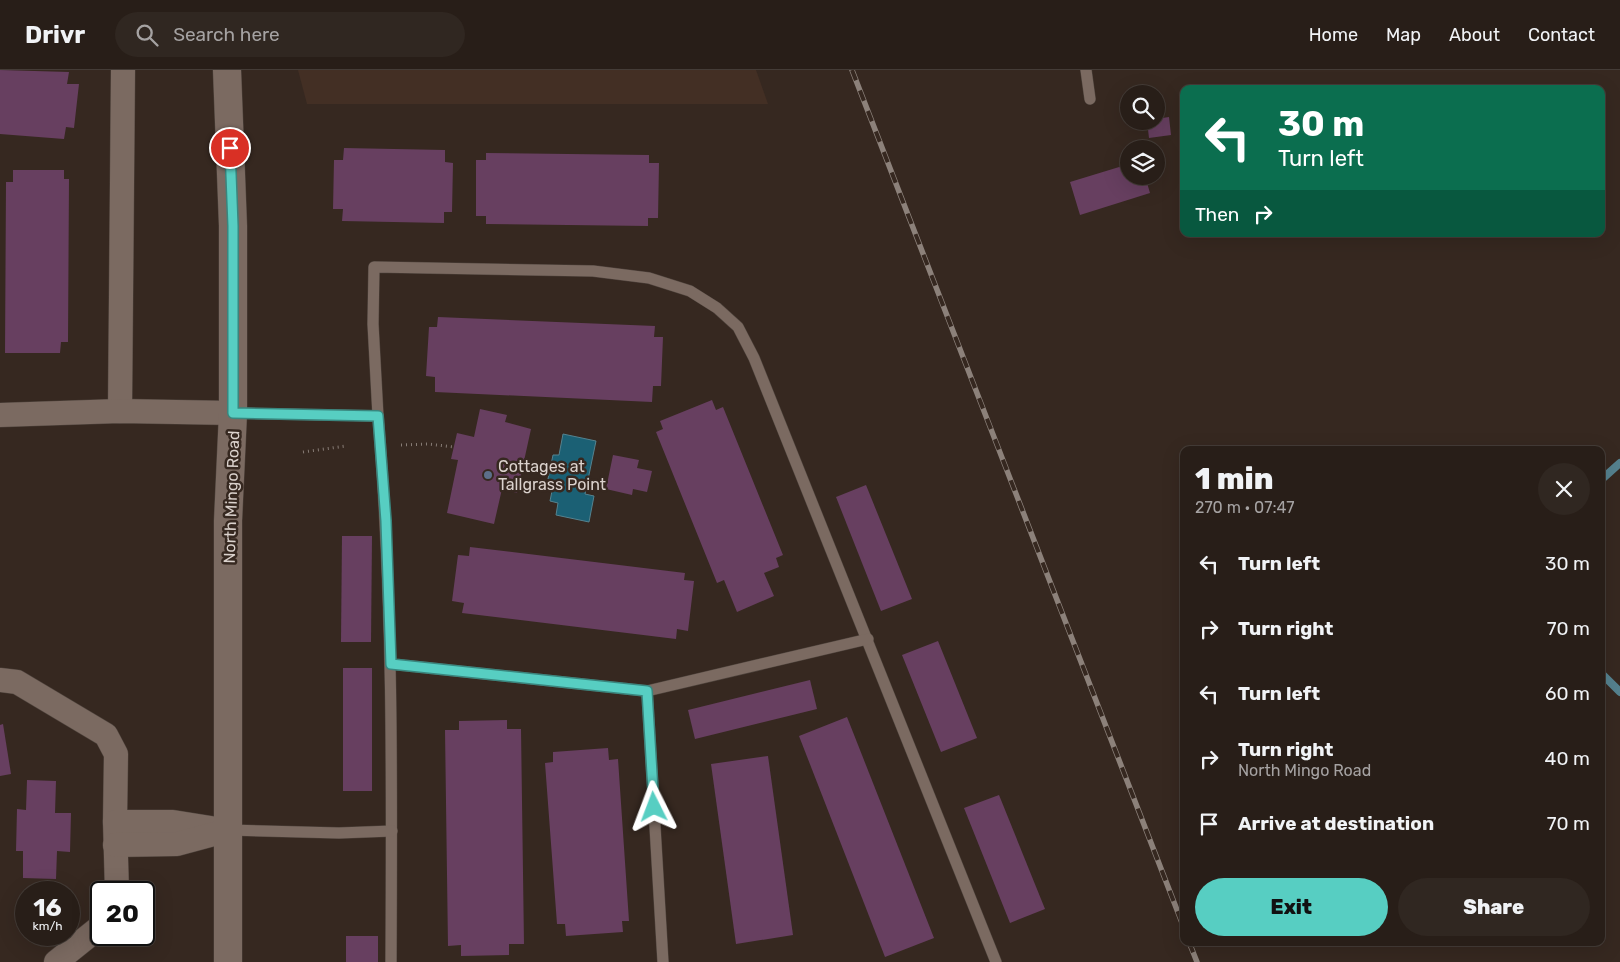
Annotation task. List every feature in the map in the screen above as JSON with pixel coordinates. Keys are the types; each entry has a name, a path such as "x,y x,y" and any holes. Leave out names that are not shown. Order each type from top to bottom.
{"street":[{"path":"120,411 123,70"},
{"name":"North Mingo Road","path":"227,70 233,226 233,413 228,521 228,962"},
{"path":"0,415 120,411 233,413"},
{"path":"0,680 18,682 106,736 116,754 117,881"},
{"path":"115,822 173,822 229,830"},
{"path":"115,845 176,844 229,830"},
{"path":"56,962 90,935"}],"lane":[{"path":"1086,70 1090,99"},
{"path":"391,962 391,664 386,521 373,324 374,268 593,271 649,278 690,291 717,308 738,327 754,358 996,962"},
{"path":"233,413 378,416"},
{"path":"391,664 647,691 868,639"},
{"path":"647,691 663,962"},
{"path":"229,830 339,833 392,831"}],"path":[{"path":"401,444 454,447"},
{"path":"303,452 346,446"}],"shaded area":[{"path":"298,70 756,70 768,104 307,104"}],"water":[{"path":"563,434 596,441 585,494 594,496 589,522 556,515 558,503 550,501 554,481 548,479 553,455 559,455"}],"building":[{"path":"0,70 69,72 67,84 79,84 74,128 66,127 64,139 0,134"},
{"path":"1169,117 1171,135 1149,138 1148,130 1165,130 1165,118"},
{"path":"344,148 445,150 445,162 453,163 452,212 444,212 444,223 342,221 343,209 333,209 334,160 343,160"},
{"path":"486,153 649,155 649,163 659,163 658,218 648,218 648,226 486,224 486,216 476,216 476,160 486,160"},
{"path":"1120,167 1120,185 1148,185 1150,193 1080,215 1070,182"},
{"path":"13,170 64,170 64,179 69,179 68,342 61,342 60,353 5,353 6,182 13,182"},
{"path":"438,317 655,326 654,337 663,337 661,386 653,386 652,402 435,392 435,377 426,376 429,327 437,327"},
{"path":"712,400 716,410 723,407 783,555 776,558 779,567 764,573 774,596 737,612 724,580 717,583 656,432 663,429 660,421"},
{"name":"Cottages at Tallgrass Point","path":"480,409 507,415 505,422 531,429 517,493 502,489 494,524 447,513 458,460 451,459 457,433 474,437"},
{"path":"613,455 639,460 637,468 652,471 647,492 633,489 632,495 606,489"},
{"path":"866,485 912,599 881,611 836,497"},
{"path":"342,536 372,536 371,642 341,642"},
{"path":"470,547 685,573 684,580 694,581 688,631 677,629 676,639 462,613 464,603 452,601 458,555 469,556"},
{"path":"938,641 977,738 941,752 902,655"},
{"path":"343,668 372,668 372,791 343,791"},
{"path":"810,680 817,709 695,739 688,710"},
{"path":"847,717 934,938 885,957 799,736"},
{"path":"507,720 507,729 521,729 524,944 509,944 509,955 461,956 461,945 448,946 445,730 459,730 459,721"},
{"path":"3,724 11,774 0,776 0,725"},
{"path":"608,748 609,760 618,759 629,921 622,921 623,932 566,936 565,924 557,924 545,763 553,762 553,752"},
{"path":"768,756 793,935 736,944 711,764"},
{"path":"27,780 56,781 55,813 71,813 70,852 57,851 56,879 23,878 23,851 16,851 17,809 26,810"},
{"path":"999,795 1045,909 1010,923 964,808"},
{"path":"346,936 378,936 378,962 346,962"}],"waterway":[{"path":"1605,476 1620,463"},
{"path":"1605,677 1620,692"}],"railway":[{"path":"852,70 1180,918"},
{"path":"1191,946 1197,962"}],"place":[{"name":"Cottages at Tallgrass Point","path":"488,475"}],"route":[{"path":"230,148 233,226 233,413 378,416 386,521 391,664 647,691 654,807"}]}
